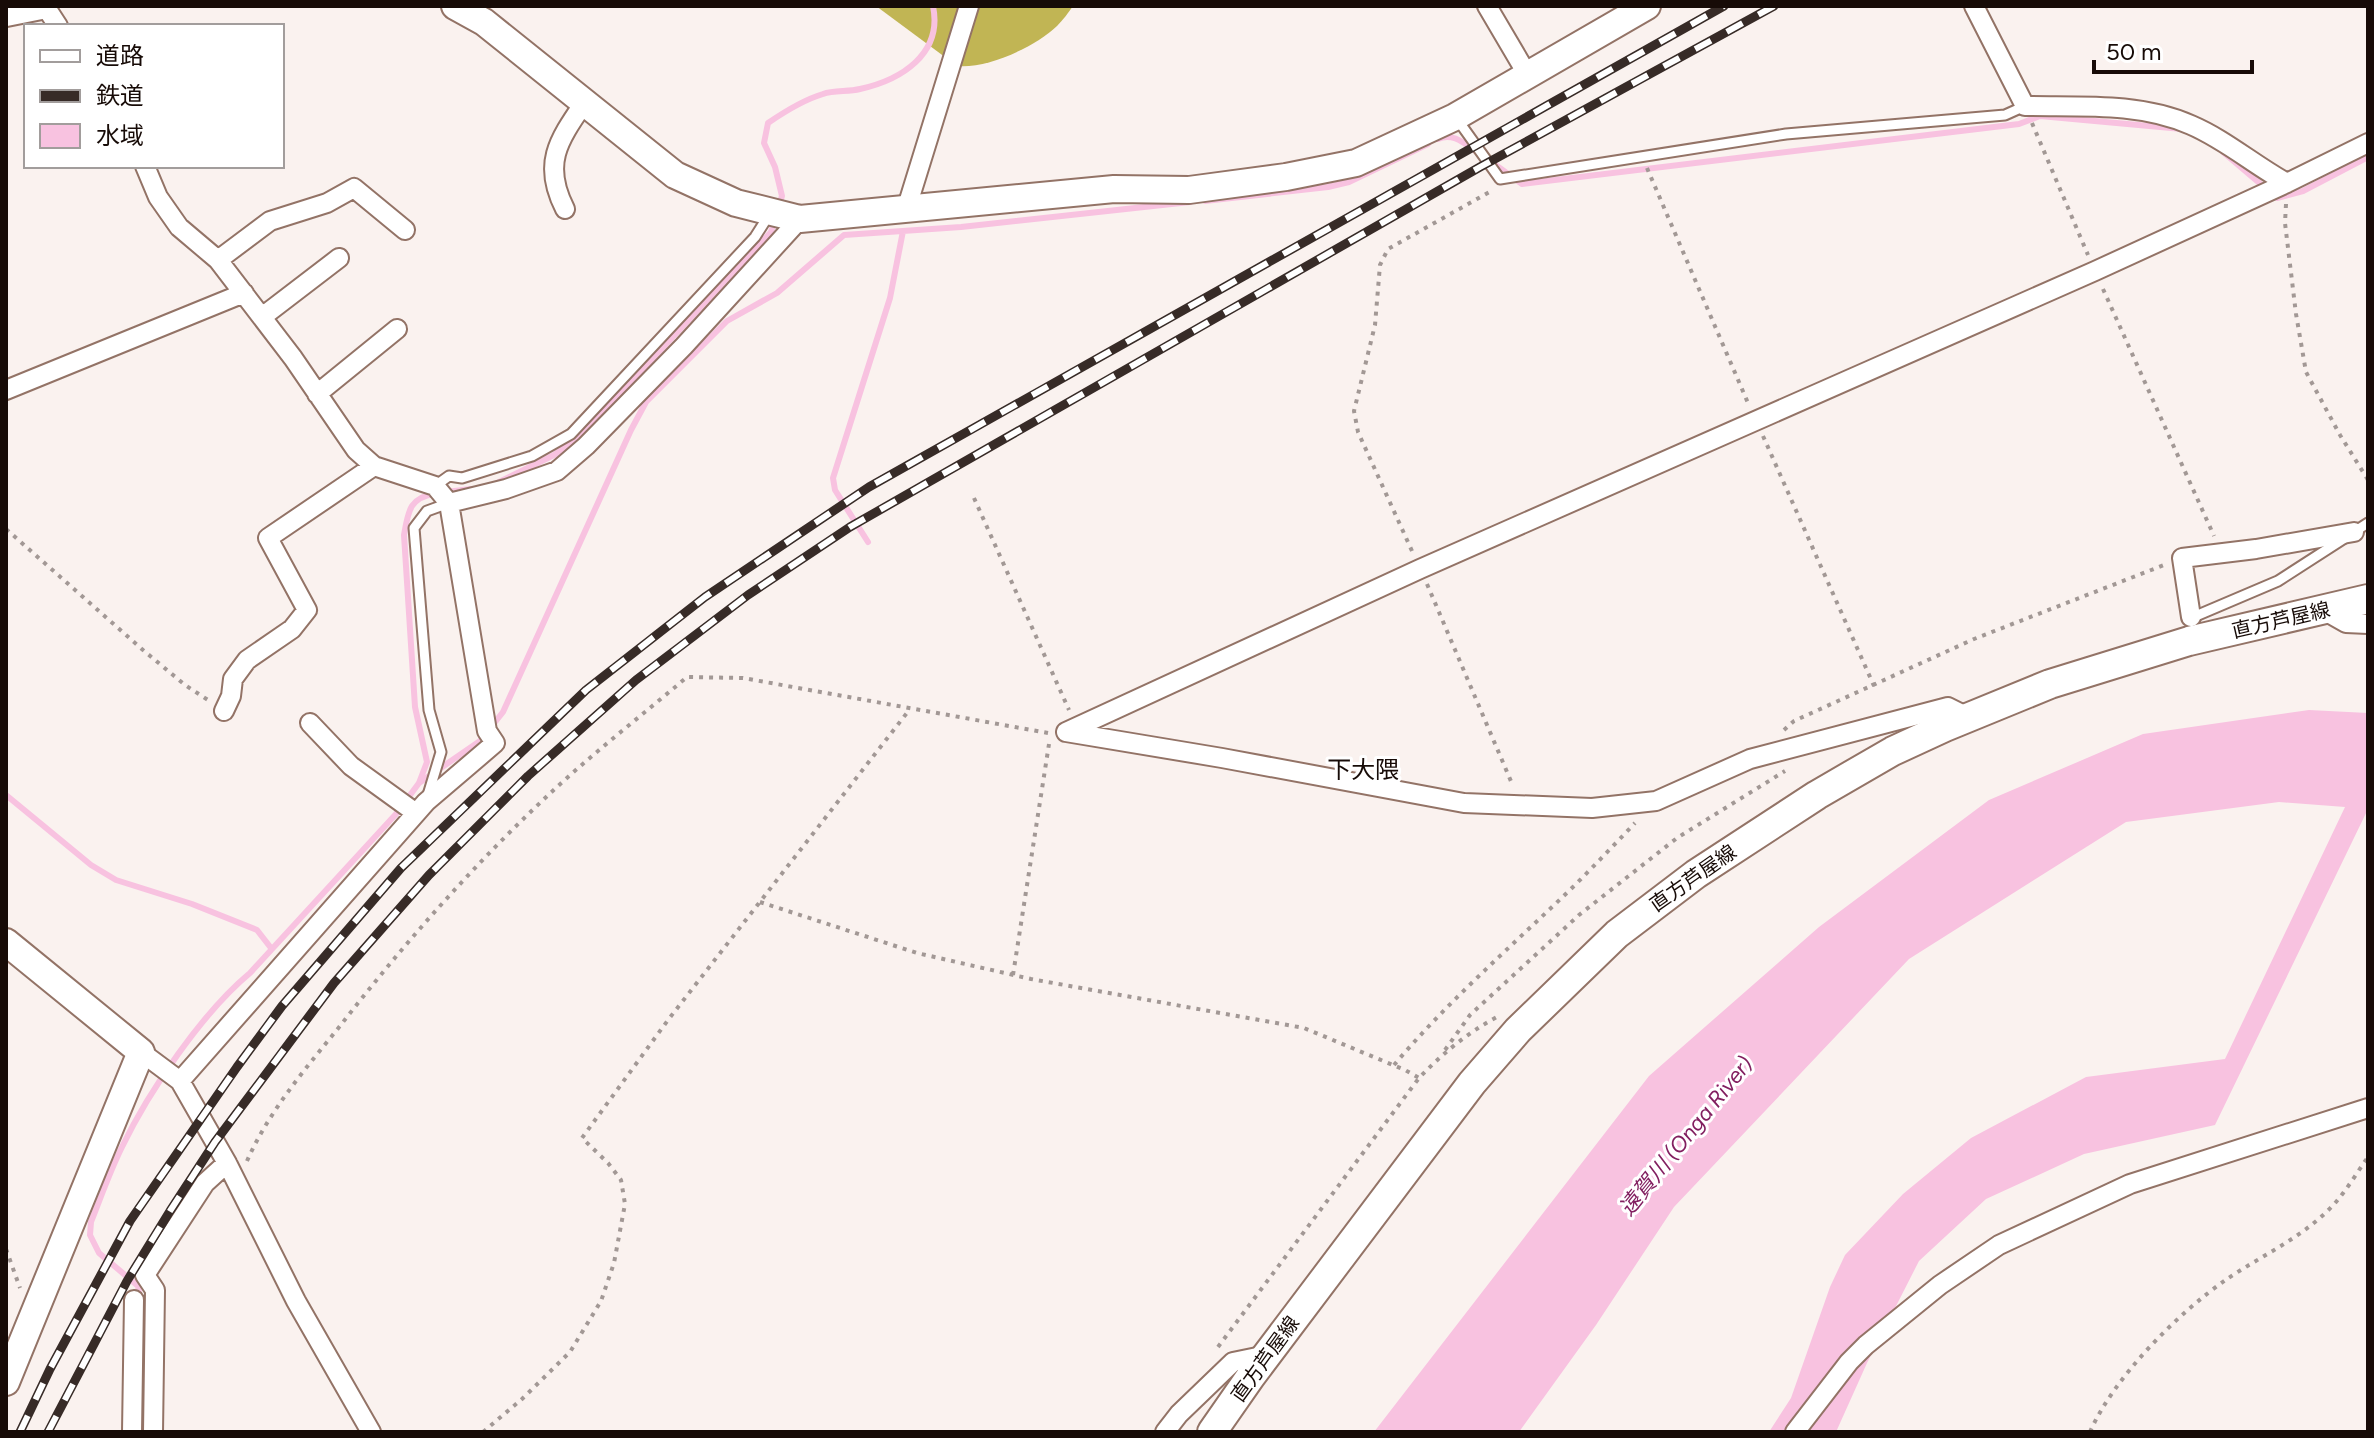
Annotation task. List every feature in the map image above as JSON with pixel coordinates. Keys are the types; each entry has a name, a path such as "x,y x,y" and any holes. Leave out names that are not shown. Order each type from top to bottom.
{"main road":[{"name":"直方芦屋線","path":"1212,1432 1472,1083 1518,1030 1617,934 1696,874 1817,795 1893,751 1968,717 2190,629 2323,610 2368,599"}],"street":[{"path":"6,13 43,6 56,24"},
{"path":"455,6 484,22 675,175 736,203 800,219 1114,189 1189,190 1286,177 1356,163 1455,117 1647,6"},
{"path":"906,210 969,6"},
{"path":"1487,6 1527,74"},
{"path":"1974,6 2025,106 2126,108 2179,120 2224,142 2261,169 2287,183"},
{"path":"565,209 554,173 554,154 584,103"},
{"path":"1968,717 1948,707 1750,759 1656,801 1592,808 1464,803 1066,732 1420,569 2095,271 2368,143"},
{"path":"146,168 158,197 179,227 218,260 356,450 374,466 435,486 449,503 487,731 495,743 421,807 176,1078"},
{"path":"218,260 270,221 327,203 354,188 405,230"},
{"path":"449,503 506,489 557,471 646,384 800,219"},
{"path":"262,317 339,258"},
{"path":"6,390 244,293"},
{"path":"317,394 397,329"},
{"path":"224,711 231,696 233,679 247,660 292,629 307,610 268,538 374,466"},
{"path":"2190,629 2182,558 2361,528"},
{"path":"2323,610 2346,623 2368,624"},
{"path":"310,723 351,766 421,807"},
{"path":"6,942 176,1078 227,1163 296,1301 371,1432"},
{"path":"6,1382 148,1058"},
{"path":"1795,1432 1849,1362 1866,1345 1940,1285 1999,1245 2130,1184 2368,1108"},
{"path":"153,1432 155,1290 145,1275 205,1183 227,1163"},
{"path":"132,1432 134,1300"},
{"path":"1165,1432 1179,1414 1233,1362 1267,1355"}],"lane":[{"path":"1455,117 1500,179 1786,134 2005,115 2025,106"},
{"path":"435,486 449,476 462,478 532,456 571,434 755,237 771,212"},
{"path":"630,370 646,384"},
{"path":"421,807 441,752 429,710 414,528 427,511 449,503"},
{"path":"2190,629 2278,581 2361,528"}],"path":[{"path":"2025,106 2095,271 2222,553"},
{"path":"1500,179 1491,193 1388,249 1380,265 1375,325 1354,411 1358,432 1522,806"},
{"path":"2287,183 2285,223 2306,372 2368,480"},
{"path":"974,498 1076,727"},
{"path":"6,529 174,676 224,711"},
{"path":"1783,731 1794,721 1974,639 2182,558"},
{"path":"237,1185 253,1149 284,1097 367,991 491,851 546,797 687,677 743,678 1051,733 1013,975"},
{"path":"483,1432 570,1352 601,1301 614,1263 625,1204 621,1180 582,1138 668,1020 910,709"},
{"path":"1211,1357 1419,1078 1441,1055 1470,1015 1579,915 1677,838 1793,766"},
{"path":"1394,1065 1444,1009 1574,886 1656,801"},
{"path":"760,902 917,953 1013,975 1304,1028 1419,1078"},
{"path":"1441,1055 1483,1024 1506,1012"},
{"path":"2090,1432 2100,1410 2160,1335 2226,1280 2293,1239 2337,1201 2368,1157"},
{"path":"6,1249 24,1301 36,1310"}],"shaded area":[{"path":"876,6 1073,6 1057,26 1036,42 996,60 957,66"}],"water":[{"name":"遠賀川 (Onga River)","path":"2309,710 2368,713 2368,809 2215,1125 2084,1154 1986,1199 1919,1261 1836,1432 1769,1432 1791,1398 1830,1287 1845,1255 1903,1194 1971,1138 2086,1077 2225,1059 2345,807 2279,802 2126,822 1909,959 1674,1207 1596,1325 1519,1432 1374,1432 1649,1076 1819,927 1989,800 2143,734"}],"waterway":[{"path":"778,208 782,196 775,167 764,143 768,123 816,97 875,85 904,71 916,62 932,38 933,6"},
{"path":"1490,161 1522,184 2019,124 2040,116 2182,129"},
{"path":"1438,139 1454,138 1477,152"},
{"path":"1205,201 1349,182 1428,144"},
{"path":"2223,152 2277,198 2303,191 2368,157"},
{"path":"419,783 480,741 503,712 646,402 727,321 777,293 844,235 961,227 1190,202"},
{"path":"493,485 554,455 581,435 771,232 775,219"},
{"path":"868,542 835,490 833,478 890,298 903,231"},
{"path":"446,492 471,489"},
{"path":"140,1301 138,1286 99,1253 90,1235 91,1222 133,1125 196,1031 396,814 419,783 427,762 415,707 404,535 411,507 420,499 435,494"},
{"path":"6,795 91,865 116,880 192,904 257,930 271,948"}],"railway":[{"path":"20,1432 50,1369 130,1221 282,1006 401,868 586,690 705,597 869,487 1724,6"},
{"path":"48,1432 127,1281 170,1211 215,1142 334,983 429,875 528,776 636,680 748,595 850,527 1480,167 1774,6"}],"district":[{"name":"下大隈","path":"1363,769"}]}
